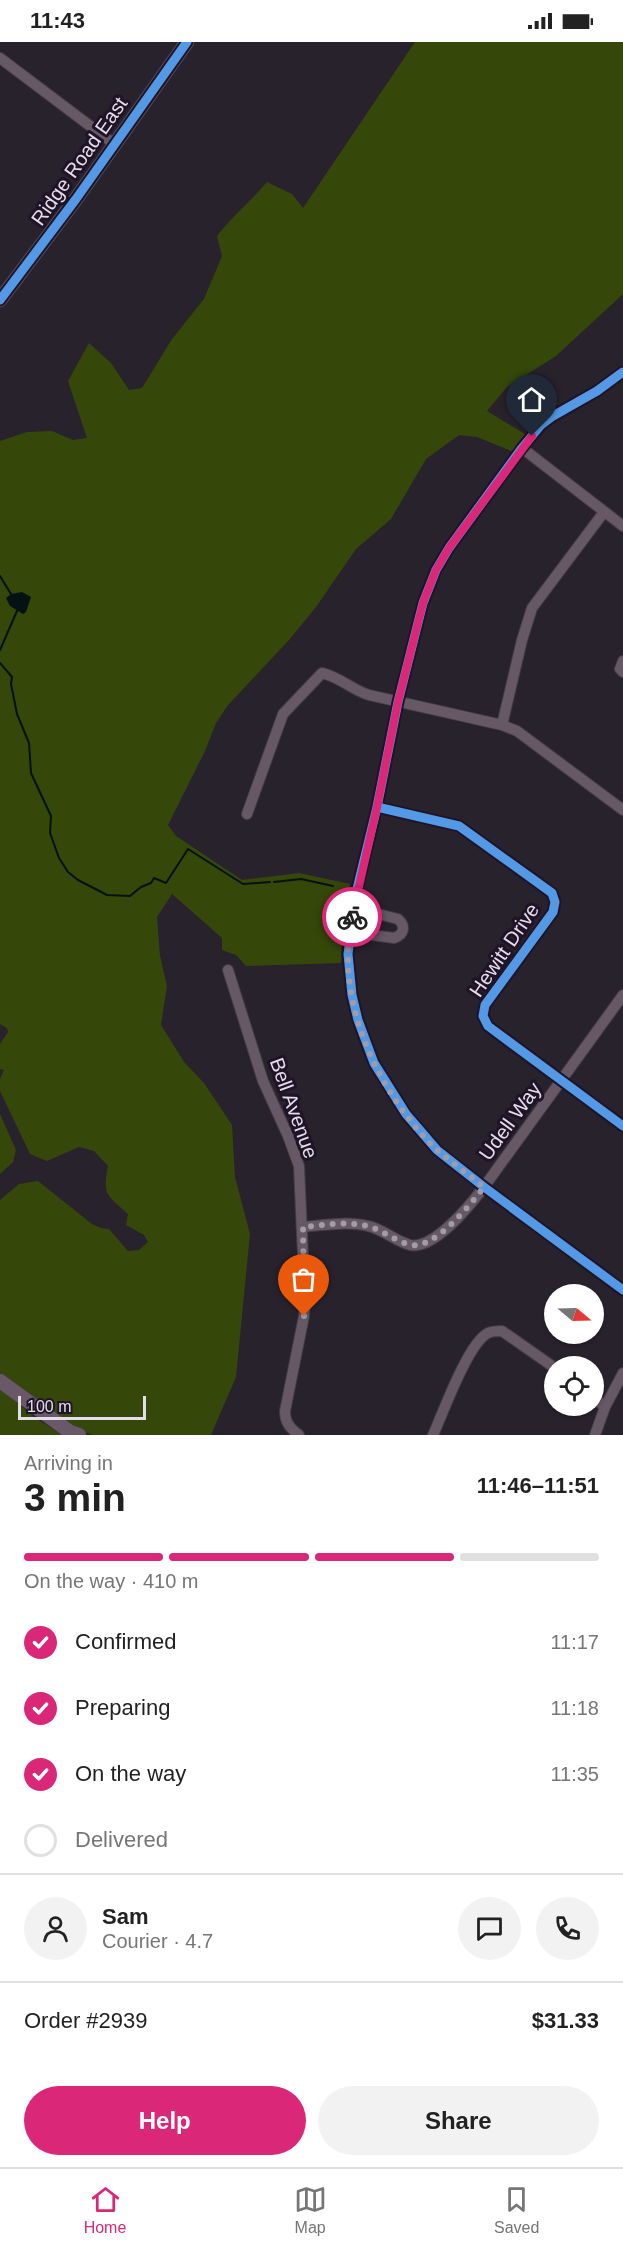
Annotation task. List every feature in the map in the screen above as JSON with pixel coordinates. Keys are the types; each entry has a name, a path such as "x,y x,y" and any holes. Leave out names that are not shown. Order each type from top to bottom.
{"main road":[{"name":"Ridge Road East","path":"0,300 76,199 187,42"},
{"path":"0,1381 61,1425 79,1435"}],"street":[{"path":"0,58 114,144"},
{"path":"623,372 597,391 541,425 449,548 436,570 423,603 398,702 354,908 348,954 352,995 358,1020 374,1063 405,1114 431,1143 484,1187 623,1290"},
{"path":"522,448 623,526"},
{"path":"502,725 532,608 604,512"},
{"path":"623,661 620,669 623,672"},
{"path":"247,814 283,714 322,673 334,676 362,693 502,725 517,731 623,810"},
{"name":"Hewitt Drive","path":"377,807 459,826 552,893 555,902 554,912 485,1005 483,1016 488,1026 561,1081"},
{"path":"350,932 394,938 403,930 403,925 398,919 354,908"},
{"name":"Bell Avenue","path":"228,970 263,1080 295,1153 301,1181 304,1316 285,1411 285,1420 299,1435"},
{"name":"Udell Way","path":"303,1227 365,1226 409,1245 418,1245 453,1223 484,1187 623,995"},
{"path":"561,1081 623,1126"},
{"path":"433,1435 469,1355 488,1333 502,1331 544,1360"},
{"path":"595,1435 605,1407 623,1373"}],"green space":[{"path":"415,42 623,42 623,294 556,356 507,387 487,411 525,434 523,444 511,451 477,437 459,435 426,459 391,519 356,549 316,607 289,640 228,705 216,723 205,751 168,825 176,836 242,880 299,873 350,884 342,928 341,963 246,966 236,955 222,950 222,938 172,894 157,917 160,956 167,986 161,1025 184,1062 204,1083 232,1125 235,1177 250,1234 236,1377 211,1435 93,1435 78,1430 0,1373 0,1200 19,1184 38,1181 92,1224 109,1229 128,1251 139,1250 148,1242 144,1235 126,1225 128,1214 111,1198 106,1189 108,1166 94,1151 79,1147 47,1161 30,1154 0,1091 0,1079 4,1070 0,1069 0,1044 8,1032 7,1028 0,1024 0,441 27,432 52,431 73,440 87,438 68,381 89,343 111,363 129,390 142,388 172,339 204,299 222,256 217,236 267,182 292,194 303,208"},
{"path":"0,1114 16,1150 13,1162 0,1174"},
{"path":"0,1388 34,1417 62,1435 0,1435"}],"shaded area":[{"path":"22,592 31,597 26,612 23,614 10,606 6,598 11,594"}],"waterway":[{"path":"0,576 11,594"},
{"path":"0,650 17,611"},
{"path":"0,663 12,677 11,684 17,714 29,743 31,773 51,816 50,833 59,858 68,872 78,880 107,895 130,896 141,887 151,883 154,878 166,883 188,849 243,884 270,882"},
{"path":"274,882 301,879 333,886"}],"cycle path":[{"path":"0,300 76,199 187,42"},
{"path":"623,372 597,391 541,425 449,548 436,570 423,603 398,702 377,807 356,893 348,954 352,995 358,1020 374,1063 406,1114 437,1150 623,1290"},
{"path":"377,807 459,826 552,893 555,902 553,912 485,1005 483,1016 488,1026 623,1126"}],"way so far":[{"path":"304,1316 303,1227 357,1224 381,1231 409,1245 418,1245 426,1242 458,1219 484,1187 437,1150 405,1114 374,1063 358,1020 352,995 348,954 352,917"}],"route":[{"path":"352,917 398,702 423,603 436,570 449,548 532,436"}]}
